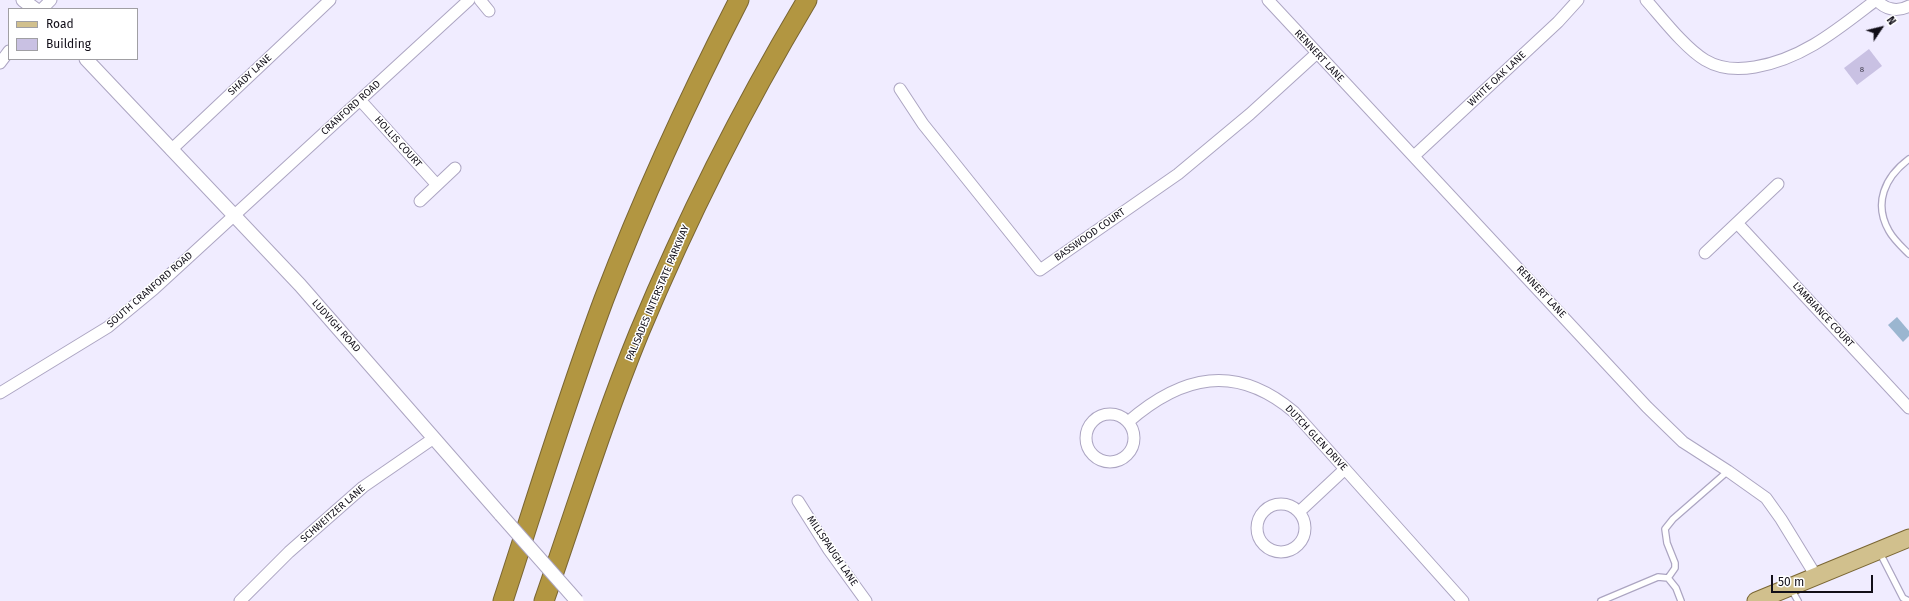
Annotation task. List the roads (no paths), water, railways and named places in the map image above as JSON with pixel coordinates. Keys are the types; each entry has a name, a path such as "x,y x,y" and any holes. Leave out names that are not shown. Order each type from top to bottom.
{"highway":[{"path":"503,601 587,347 620,260 679,122 739,0"},
{"name":"PALISADES INTERSTATE PARKWAY","path":"544,601 619,387 658,288 721,155 768,66 807,0"}],"main road":[{"path":"1756,601 1794,594 1816,576 1909,538"}],"street":[{"path":"23,0 33,8"},
{"path":"43,8 52,0"},
{"name":"SHADY LANE","path":"170,150 330,0"},
{"name":"CRANFORD ROAD","path":"233,216 469,0"},
{"path":"480,0 489,10"},
{"name":"RENNERT LANE","path":"1268,0 1647,407 1683,442 1728,470 1766,498 1781,519 1816,576"},
{"name":"WHITE OAK LANE","path":"1414,156 1562,18 1578,0"},
{"path":"1646,0 1698,55 1714,65 1740,68 1762,66 1798,54 1819,42 1876,0 1884,6 1892,9 1900,10 1909,6"},
{"path":"0,63 8,52"},
{"name":"BASSWOOD COURT","path":"900,89 923,124 1040,270 1178,174 1250,114 1317,53"},
{"name":"LUDVIGH ROAD","path":"87,60 170,150 300,286 577,601"},
{"name":"HOLLIS COURT","path":"360,100 437,185"},
{"path":"420,201 454,168"},
{"path":"1705,253 1778,184"},
{"name":"SOUTH CRANFORD ROAD","path":"0,393 108,327 154,289 233,216"},
{"name":"L'AMBIANCE COURT","path":"1737,223 1909,408"},
{"name":"DUTCH GLEN DRIVE","path":"1128,422 1150,403 1179,388 1201,382 1237,383 1261,390 1294,412 1463,601"},
{"path":"1106,414 1112,414 1118,415 1128,422 1134,432 1134,439 1130,452 1125,457 1120,460 1108,462 1101,460 1088,448 1086,436 1090,424 1095,420 1106,414"},
{"name":"SCHWEITZER LANE","path":"240,601 289,552 364,487 434,438"},
{"path":"1298,512 1345,469"},
{"name":"MILLSPAUGH LANE","path":"798,501 829,550 866,601"},
{"path":"1276,504 1282,504 1294,508 1298,512 1304,522 1305,529 1300,542 1296,547 1290,550 1278,552 1262,543 1259,538 1257,526 1261,514 1265,510 1276,504"}],"lane":[{"path":"1909,159 1898,168 1887,181 1884,188 1881,205 1885,223 1890,233 1909,254"},
{"path":"1668,578 1675,568 1675,563 1667,543 1665,529 1673,519 1728,470"},
{"path":"1879,551 1902,598 1909,601"},
{"path":"1601,601 1658,577 1668,578 1676,588 1681,601"},
{"path":"1895,601 1902,598"}],"water":[{"path":"1897,317 1909,331 1909,336 1903,342 1888,325"}]}
